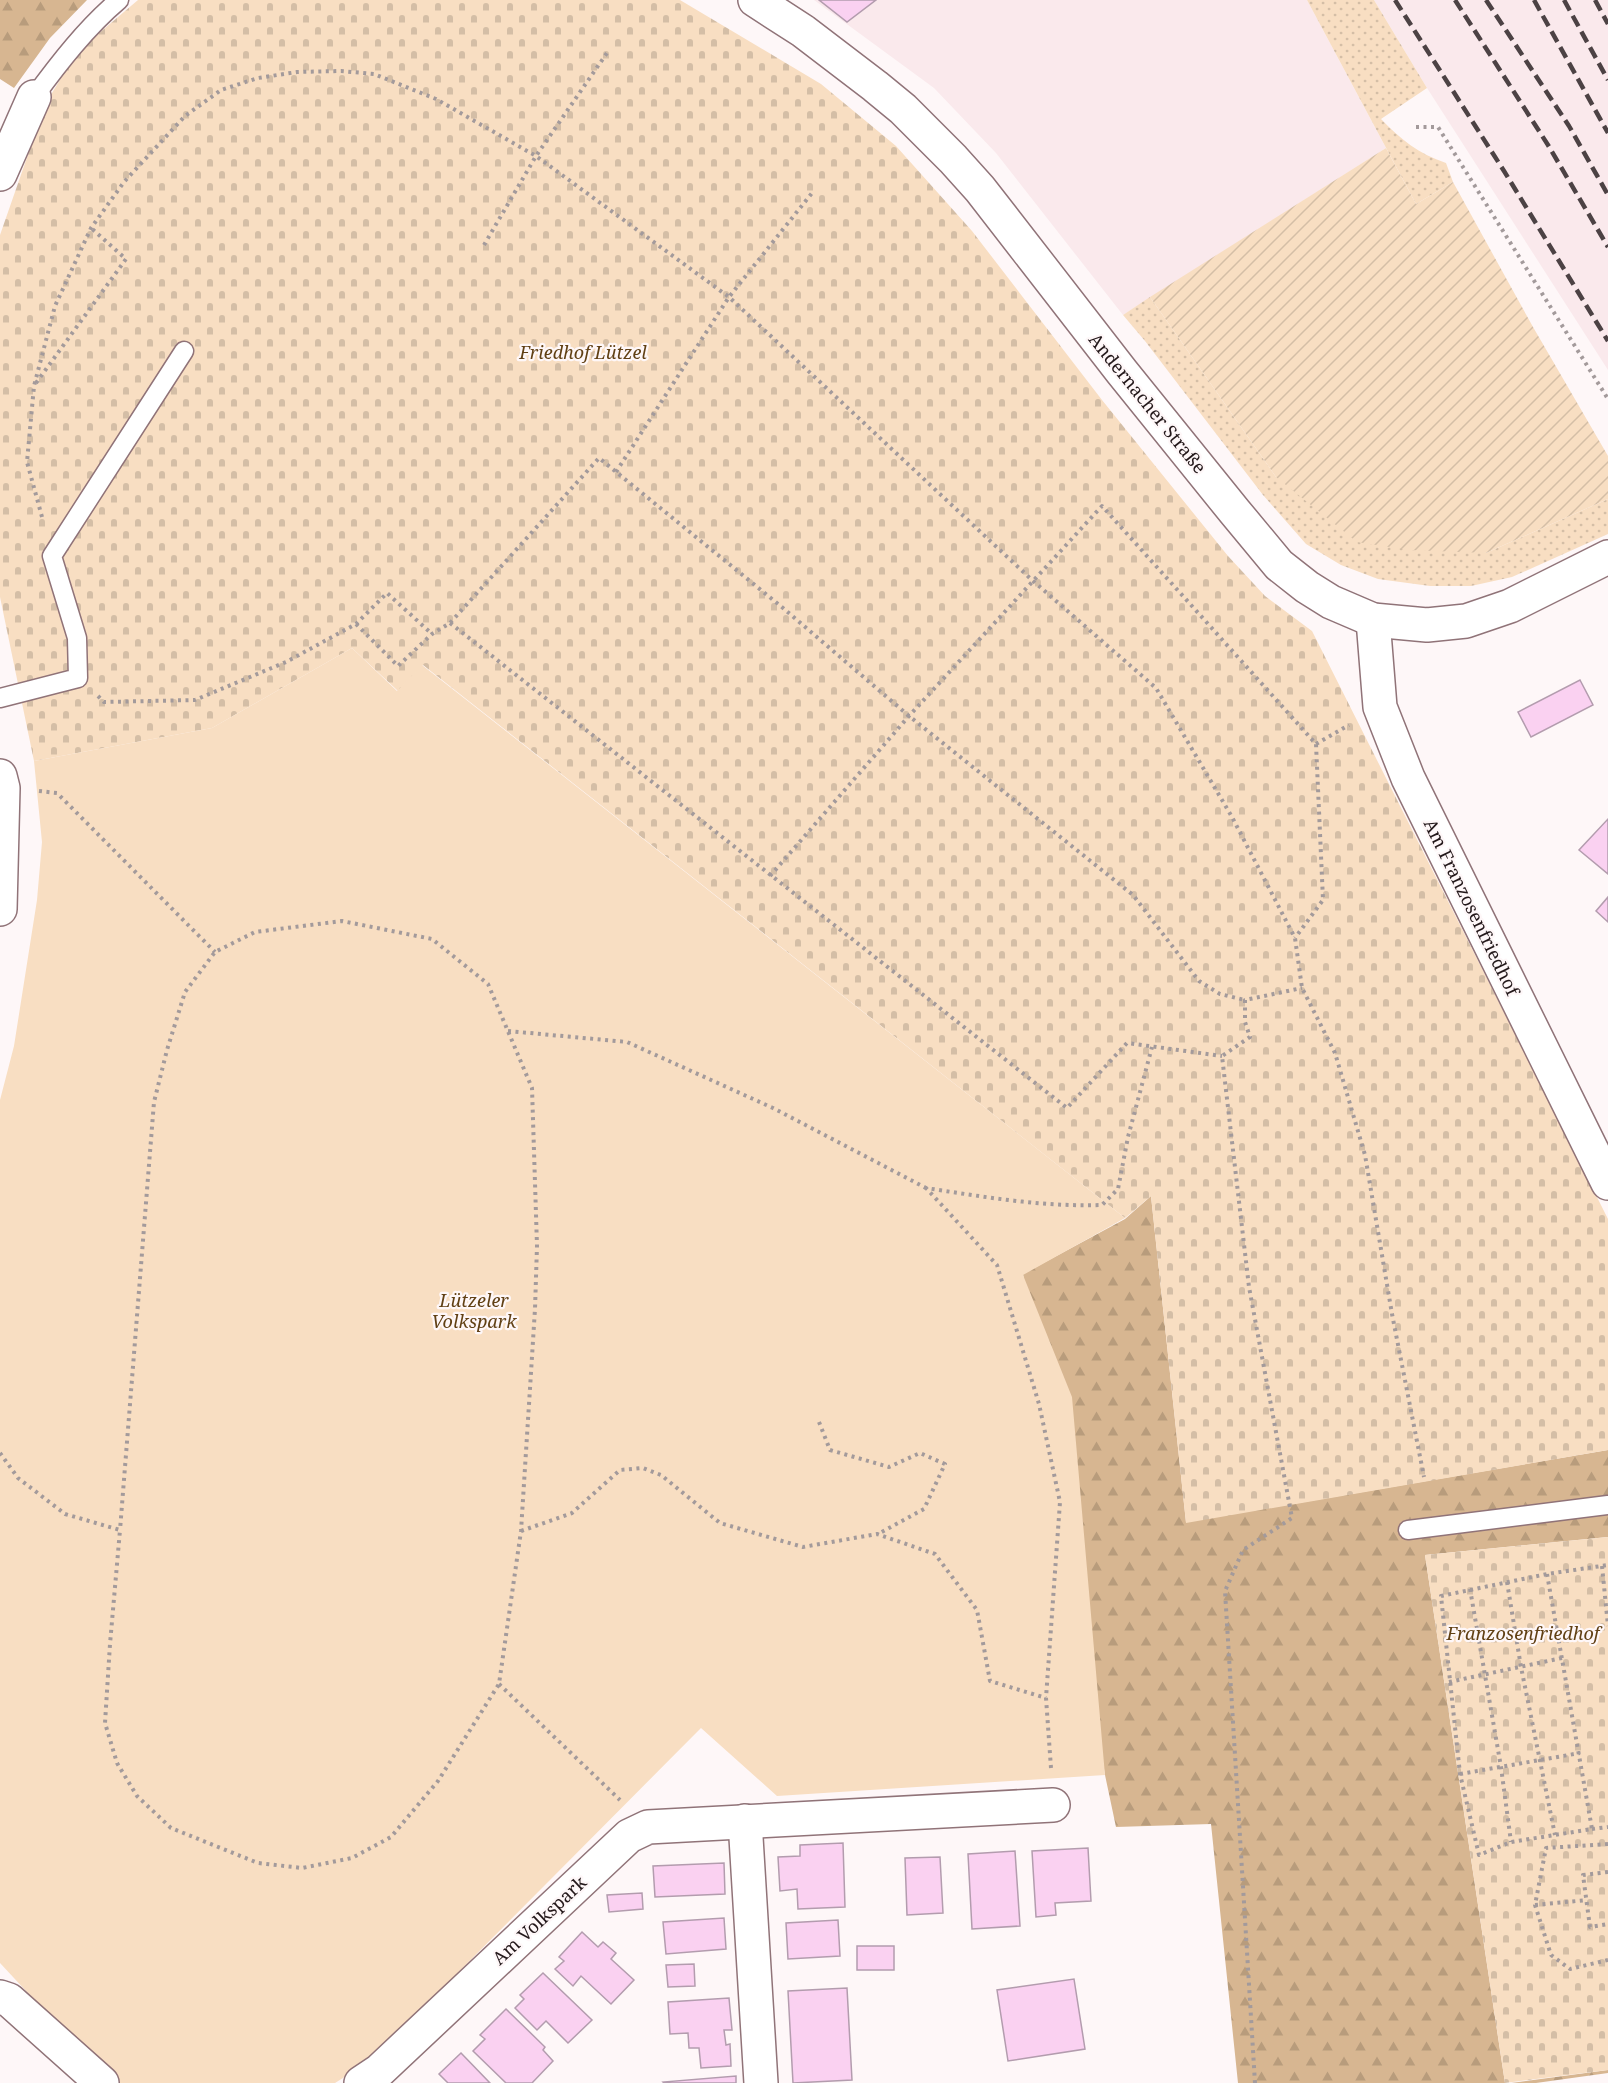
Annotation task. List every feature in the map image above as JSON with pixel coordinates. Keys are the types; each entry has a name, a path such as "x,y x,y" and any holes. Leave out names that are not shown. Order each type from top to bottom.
{"street":[{"name":"Andernacher Straße","path":"755,0 842,59 903,110 946,152 980,189 1122,372 1279,565 1306,588 1331,602 1373,620 1427,625 1466,621 1510,606 1608,557"},
{"path":"0,174 34,97"},
{"name":"Am Franzosenfriedhof","path":"1373,620 1380,707 1408,778 1608,1183"},
{"path":"0,909 1,782"},
{"name":"Am Volkspark","path":"361,2083 379,2071 629,1836 648,1827 1053,1805"},
{"path":"745,1821 761,2083"},
{"path":"0,1997 9,2000 102,2083"}],"lane":[{"path":"34,97 58,64 119,0"},
{"path":"0,698 78,678 77,638 52,556 184,351"},
{"path":"1408,1530 1608,1505"}],"path":[{"path":"484,245 536,156 609,50"},
{"path":"52,556 27,462 34,386 55,306 91,228 124,183 185,116 221,90 258,78 297,72 341,71 374,74 436,99 536,156 729,297 1032,580 1155,688 1232,817 1295,938 1302,988 1335,1053 1365,1155 1392,1314 1424,1477"},
{"path":"1416,127 1438,127 1608,399"},
{"path":"616,472 729,297 812,193"},
{"path":"34,386 126,259 91,228"},
{"path":"356,624 398,666 432,634 450,623 599,458 783,608 909,716 1133,895 1199,981 1220,994 1245,1000 1302,988"},
{"path":"770,876 909,716 1102,506 1316,744 1323,900 1295,938"},
{"path":"78,678 104,702 195,700 286,662 356,624 387,592 432,634"},
{"path":"450,623 1067,1108 1127,1043 1222,1056 1250,1037 1245,1022 1245,1000"},
{"path":"1,782 57,792 215,952"},
{"path":"342,921 432,939 488,984 508,1031 532,1088 537,1246 521,1531 500,1684 438,1781 392,1837 352,1858 302,1868 258,1863 171,1828 136,1796 117,1762 105,1723 154,1102 167,1050 185,992 215,952 255,932 342,921"},
{"path":"508,1031 627,1042 774,1108 926,1188 1025,1203 1070,1206 1102,1204 1118,1189 1128,1137 1152,1047"},
{"path":"1222,1056 1249,1287 1292,1518 1243,1550 1225,1591 1254,2083"},
{"path":"926,1188 997,1265 1039,1404 1060,1502 1046,1698 1053,1805"},
{"path":"521,1531 572,1513 620,1470 643,1468 662,1475 720,1523 803,1547 877,1534 924,1509 945,1464 920,1453 889,1467 830,1450 819,1422"},
{"path":"0,1453 18,1478 66,1514 120,1530"},
{"path":"877,1534 935,1554 977,1610 990,1681 1046,1698"},
{"path":"1608,1626 1605,1566 1547,1574 1441,1596 1460,1774 1479,1855 1511,1842 1608,1827"},
{"path":"1547,1574 1592,1828"},
{"path":"1508,1582 1521,1667 1555,1835"},
{"path":"1470,1589 1501,1767 1511,1842"},
{"path":"1449,1682 1562,1658"},
{"path":"500,1684 648,1827"},
{"path":"1460,1774 1580,1753"},
{"path":"1608,1844 1546,1848 1536,1905 1551,1956 1570,1970 1608,1960"},
{"path":"1608,1872 1583,1875 1590,1927 1608,1924"},
{"path":"1536,1905 1587,1900"}],"shaded area":[{"path":"814,0 1307,0 1386,148 1123,315 996,153 934,88"},
{"path":"1374,0 1608,0 1608,370 1427,88"}],"green space":[{"path":"0,0 87,0 50,38 14,88 0,79"},
{"name":"Friedhof Lützel","path":"138,0 680,0 821,84 896,146 972,231 1102,400 1228,556 1265,596 1312,631 1608,1219 1608,1450 1186,1523 1151,1196 1125,1218 423,665 398,691 352,648 212,728 34,761 0,597 0,235 46,103 70,63 98,34"},
{"path":"1307,0 1374,0 1427,88 1381,119 1410,145 1446,163 1453,182 1416,204"},
{"path":"1386,148 1416,204 1453,182 1608,456 1608,499 1486,553 1409,550 1357,542 1276,477 1150,297"},
{"path":"1150,297 1276,477 1486,553 1608,499 1608,534 1512,577 1471,586 1430,586 1378,579 1341,565 1306,544 1263,495 1123,315"},
{"name":"Lützeler Volkspark","path":"352,648 397,691 422,665 1125,1218 1023,1275 1072,1397 1105,1775 777,1796 701,1728 370,2061 335,2083 120,2083 52,2023 40,2006 0,1963 0,1100 14,1046 37,900 42,842 34,761 212,728"},
{"path":"1151,1196 1186,1522 1608,1450 1608,1537 1425,1555 1505,2083 1238,2083 1211,1824 1116,1827 1105,1775 1023,1274 1125,1219"},
{"name":"Franzosenfriedhof","path":"1608,1537 1608,2070 1505,2083 1425,1555"},
{"path":"1608,2070 1608,2073 1536,2083 1511,2083"}],"building":[{"path":"819,0 876,0 847,22"},
{"path":"1580,680 1593,705 1531,737 1518,712"},
{"path":"1608,819 1608,874 1579,850"},
{"path":"1608,897 1608,922 1596,911"},
{"path":"843,1843 845,1907 798,1909 797,1889 780,1891 778,1857 800,1856 800,1845"},
{"path":"1088,1848 1091,1901 1055,1903 1056,1915 1036,1917 1032,1851"},
{"path":"1015,1851 1020,1926 972,1929 968,1854"},
{"path":"940,1857 943,1913 907,1915 905,1858"},
{"path":"724,1863 725,1894 655,1897 653,1866"},
{"path":"642,1893 643,1909 609,1912 607,1895"},
{"path":"724,1918 726,1949 666,1954 663,1922"},
{"path":"838,1920 840,1956 788,1959 786,1923"},
{"path":"582,1932 598,1947 603,1942 616,1953 611,1959 634,1980 611,2004 581,1976 573,1986 555,1969 564,1961 559,1957"},
{"path":"857,1946 894,1946 894,1970 857,1970"},
{"path":"694,1964 695,1986 668,1987 666,1965"},
{"path":"543,1973 592,2020 568,2043 546,2021 537,2030 515,2008 524,1999 520,1995"},
{"path":"1074,1979 1085,2049 1008,2061 997,1990"},
{"path":"847,1988 852,2080 793,2083 788,1991"},
{"path":"729,1998 732,2030 724,2030 726,2045 730,2044 731,2066 701,2068 699,2048 689,2048 688,2033 670,2034 668,2002"},
{"path":"506,2009 545,2047 543,2050 553,2061 532,2083 506,2083 473,2051 485,2039 480,2035"},
{"path":"461,2053 490,2083 448,2083 439,2074"},
{"path":"736,2076 736,2083 663,2082"}],"railway":[{"path":"1395,0 1504,171 1608,341"},
{"path":"1455,0 1548,145 1608,247"},
{"path":"1486,0 1569,126 1608,195"},
{"path":"1534,0 1608,133"},
{"path":"1564,0 1608,80"},
{"path":"1595,0 1608,24"}]}
